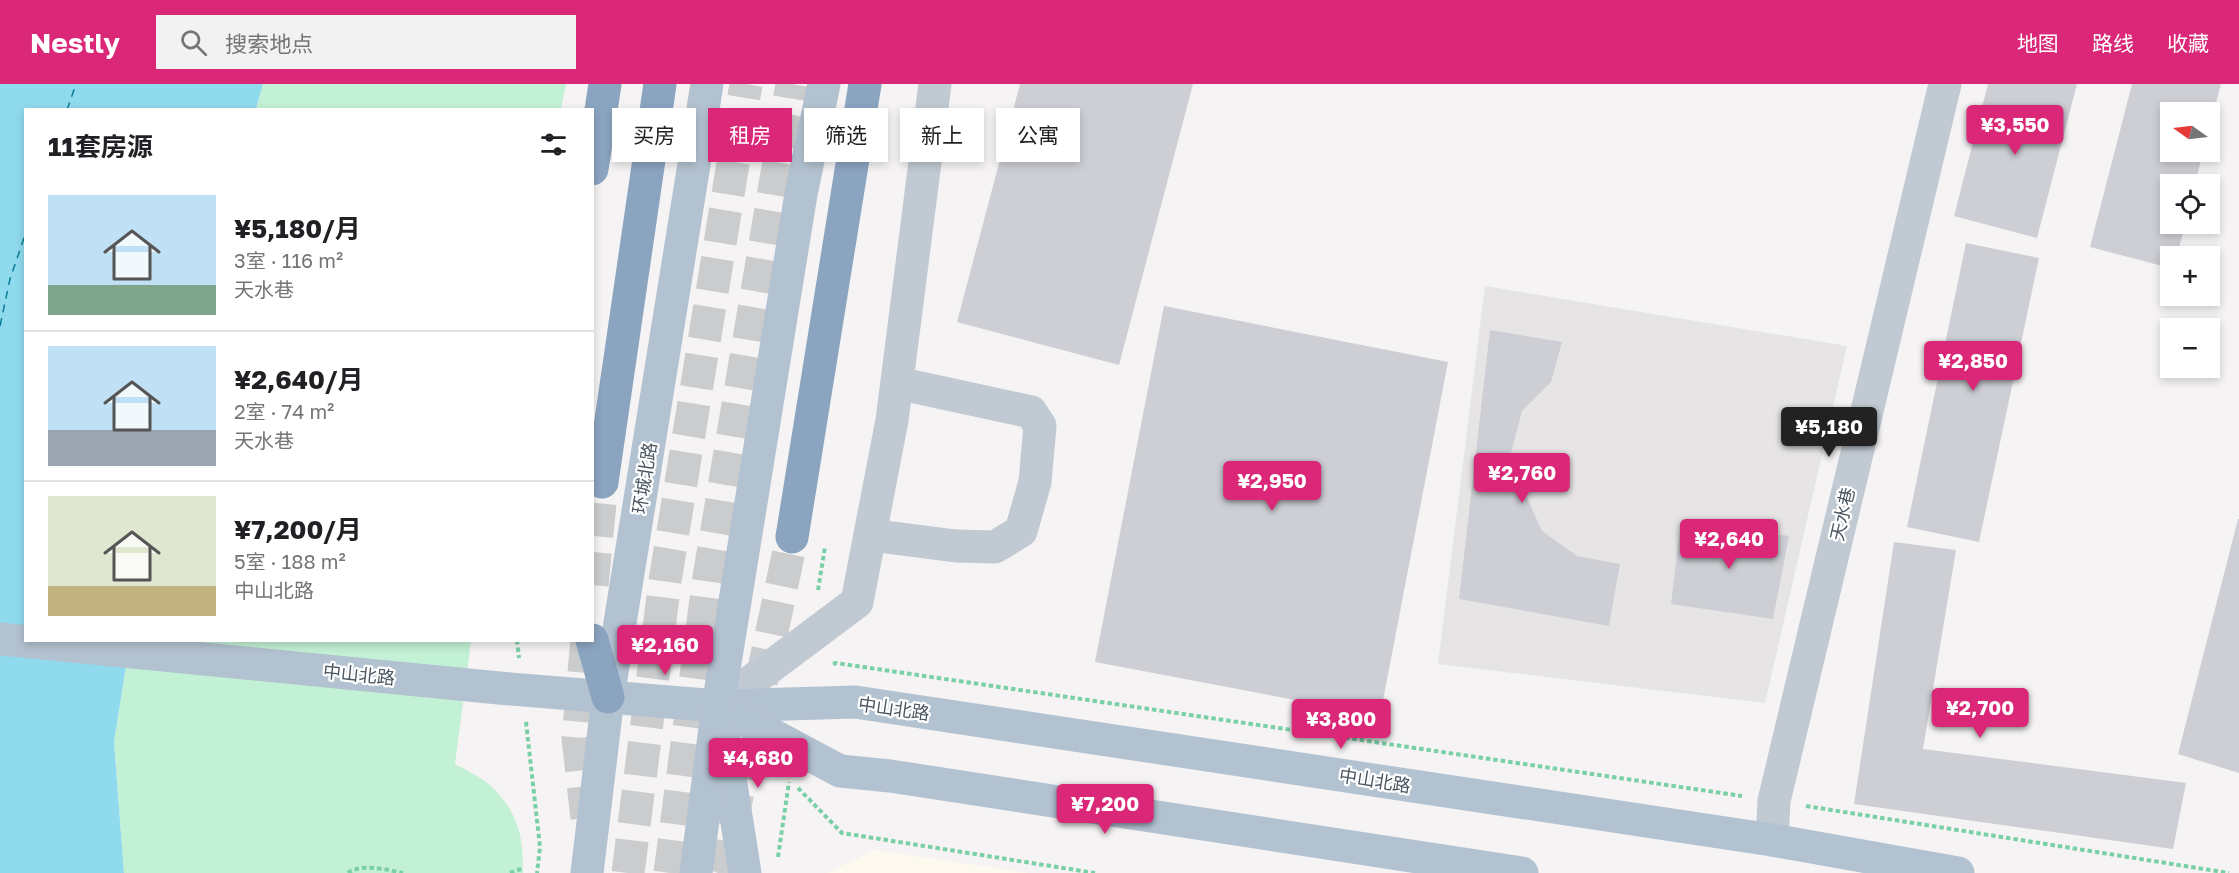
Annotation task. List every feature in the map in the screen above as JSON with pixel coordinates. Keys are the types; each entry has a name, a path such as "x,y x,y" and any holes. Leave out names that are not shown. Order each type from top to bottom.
{"highway":[{"path":"594,157 605,84"},
{"path":"602,482 660,84"},
{"path":"792,537 866,84"},
{"path":"593,642 608,697"}],"main road":[{"name":"环城北路","path":"587,873 608,697 707,84"},
{"path":"696,873 718,706 801,194 824,84"},
{"name":"中山北路","path":"0,639 24,641"},
{"name":"中山北路","path":"31,642 511,689 718,706 855,702 1772,840 1958,873"},
{"name":"中山北路","path":"718,706 840,771 890,776 1522,873"},
{"path":"718,706 745,873"}],"street":[{"path":"718,706 857,602 892,420 935,84"},
{"name":"天水巷","path":"1772,840 1774,801 1945,84"},
{"path":"870,535 956,546 995,546 1021,531 1035,482 1040,426 1030,412 897,382"}],"path":[{"path":"517,642 511,689 540,847 537,873"},
{"path":"790,780 842,833 1095,873"},
{"path":"348,873 353,869 381,868 403,873"},
{"path":"510,873 524,868"}],"shaded area":[{"path":"1485,286 1847,346 1765,703 1438,664"},
{"path":"875,850 1029,873 827,873"}],"green space":[{"path":"263,84 566,84 561,108 257,108"},
{"path":"130,642 471,642 455,764 491,786 510,809 521,838 523,873 124,873 114,742"}],"water":[{"path":"0,84 263,84 256,108 24,108 24,642 130,642 114,742 124,873 0,873"}],"building":[{"path":"1020,84 1193,84 1119,365 957,322 999,162 1080,162 1080,108 1014,108"},
{"path":"1988,84 2077,84 2037,238 1954,216"},
{"path":"2132,84 2221,84 2216,102 2160,102 2160,162 2200,162 2198,174 2160,174 2160,234 2182,234 2180,246 2160,246 2160,265 2090,247"},
{"path":"1966,243 2039,258 1979,542 1907,527"},
{"path":"1164,306 1448,362 1380,716 1095,662"},
{"path":"1490,330 1562,342 1551,382 1522,411 1511,453 1523,489 1542,531 1577,556 1620,564 1609,626 1459,599"},
{"path":"2239,519 2239,773 2178,754"},
{"path":"1681,521 1789,536 1773,619 1671,604"},
{"path":"1894,542 1956,550 1923,749 2186,783 2173,849 1854,804"}],"ferry route":[{"path":"68,108 76,84"},
{"path":"0,326 10,279 24,238"}],"tunnel":[{"path":"628,873 665,581 746,84"},
{"path":"670,873 709,577 792,84"},
{"path":"594,564 602,482"},
{"path":"718,873 724,857 792,537"},
{"path":"587,642 578,738 587,818"}]}
